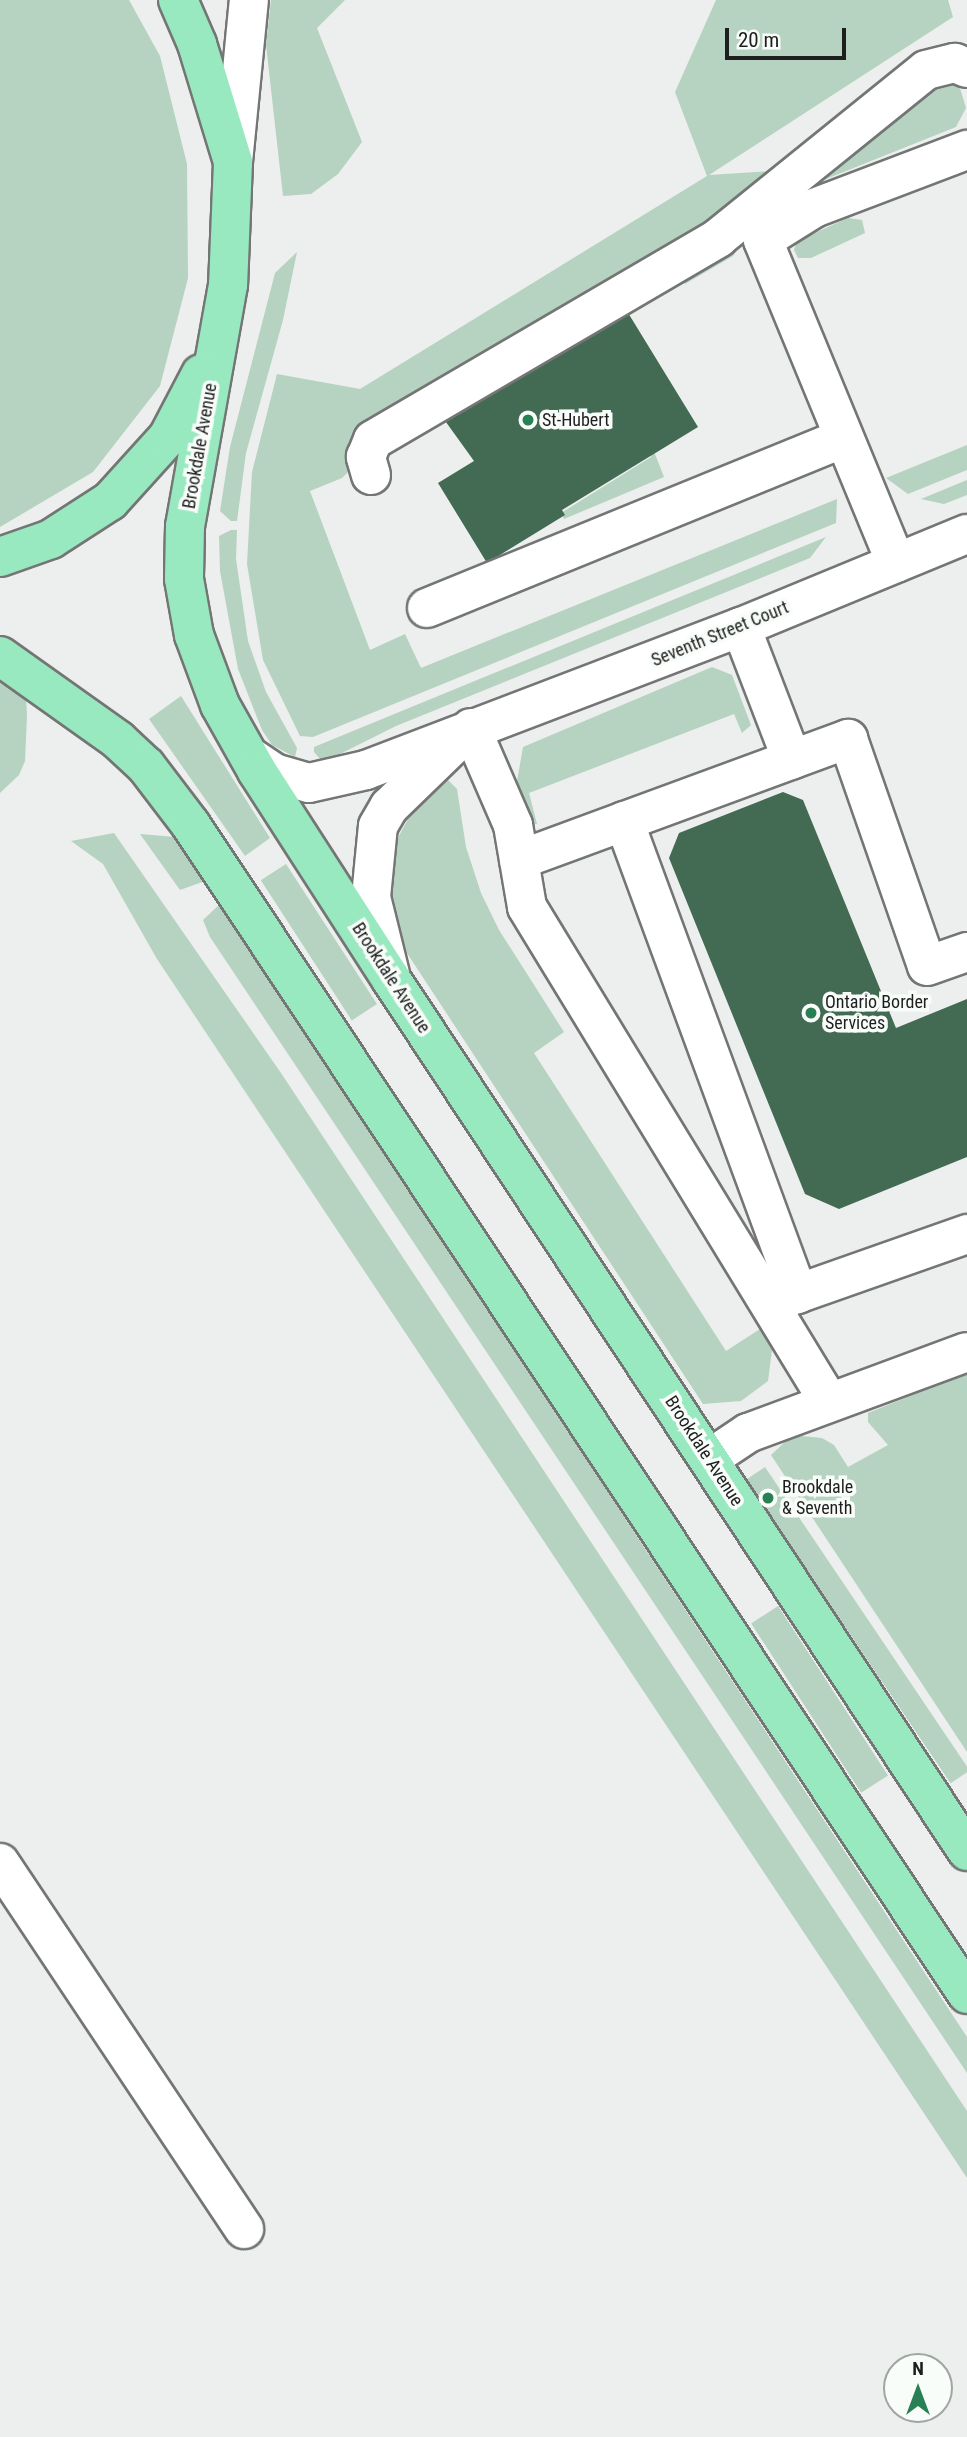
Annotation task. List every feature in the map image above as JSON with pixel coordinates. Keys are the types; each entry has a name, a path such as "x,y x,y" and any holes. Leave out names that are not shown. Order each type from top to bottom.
{"main road":[{"name":"Brookdale Avenue","path":"177,0 197,44 233,162 228,285 185,526 184,579 194,635 220,705 249,756 391,979 967,1851"},
{"path":"0,557 51,539 110,500 168,437 221,335"},
{"path":"6,659 118,740 146,766 191,825 967,1994"}],"street":[{"path":"233,162 249,0"},
{"path":"371,475 366,457 373,440 718,238 926,70 955,62 967,68"},
{"path":"896,563 763,240 814,208 967,150"},
{"path":"427,608 844,438"},
{"name":"Seventh Street Court","path":"249,756 284,777 319,783 366,770 741,627 967,534"},
{"path":"741,627 792,760"},
{"path":"471,728 513,825 527,908 784,1299"},
{"name":"Seventh Street Court","path":"391,979 371,897 378,827 389,807 471,728"},
{"path":"519,860 848,739 927,966 967,952"},
{"path":"624,821 784,1299 829,1402"},
{"path":"784,1299 967,1234"},
{"path":"709,1459 748,1433 967,1352"},
{"path":"0,1863 244,2229"}],"green space":[{"path":"0,0 129,0 160,56 187,164 188,278 160,386 93,472 0,527"},
{"path":"271,0 345,0 317,28 362,142 338,174 311,194 283,196 266,45"},
{"path":"716,0 948,0 953,17 709,175 774,171 717,220 349,448 348,472 342,478 310,491 370,650 405,634 421,668 837,499 836,523 313,737 300,736 263,660 247,564 252,472 277,374 360,389 707,176 675,92"},
{"path":"926,80 953,81 960,88 966,108 956,127 806,187 754,228 733,256 685,284 679,272"},
{"path":"848,218 862,220 865,233 811,258 798,258 794,250 797,241"},
{"path":"297,252 283,320 246,453 237,521 231,521 220,511 230,447 275,273"},
{"path":"967,445 967,470 908,494 886,478"},
{"path":"653,449 664,477 564,519 561,513 651,457"},
{"path":"967,480 967,495 944,504 921,499"},
{"path":"237,530 236,559 248,641 266,692 297,748 295,757 272,745 262,730 238,669 220,571 219,536"},
{"path":"826,537 810,558 396,726 340,754 321,760 314,752 314,747"},
{"path":"712,667 732,675 751,725 742,733 734,714 529,793 537,824 531,824 516,787 523,747"},
{"path":"0,683 26,696 27,716 25,761 19,775 0,793"},
{"path":"181,696 270,838 245,856 149,719"},
{"path":"447,779 457,789 466,847 481,893 499,930 564,1032 534,1053 726,1351 760,1329 772,1350 768,1381 741,1401 703,1404 401,944 389,914 392,849 417,802"},
{"path":"114,833 281,1073 967,2111 967,2178 157,959 103,864 71,841"},
{"path":"140,834 175,837 205,881 180,890"},
{"path":"286,864 377,1004 352,1020 261,880"},
{"path":"220,904 967,2037 967,2073 210,937 203,920"},
{"path":"967,1373 967,1752 771,1455 786,1441 801,1436 822,1438 834,1445 848,1467 888,1445 868,1422 868,1413"},
{"path":"765,1467 967,1766 967,1772 951,1783 746,1480"},
{"path":"778,1606 888,1775 861,1793 751,1623"}],"building":[{"path":"622,303 698,427 562,510 565,515 487,563 438,483 474,461 438,411"},
{"name":"Ontario Border Services","path":"783,792 803,800 896,1028 967,999 967,1157 839,1209 805,1194 669,858 679,833"}],"place":[{"name":"St-Hubert","path":"528,420"},
{"name":"Ontario Border Services","path":"811,1013"},
{"name":"Brookdale & Seventh","path":"768,1498"}]}
